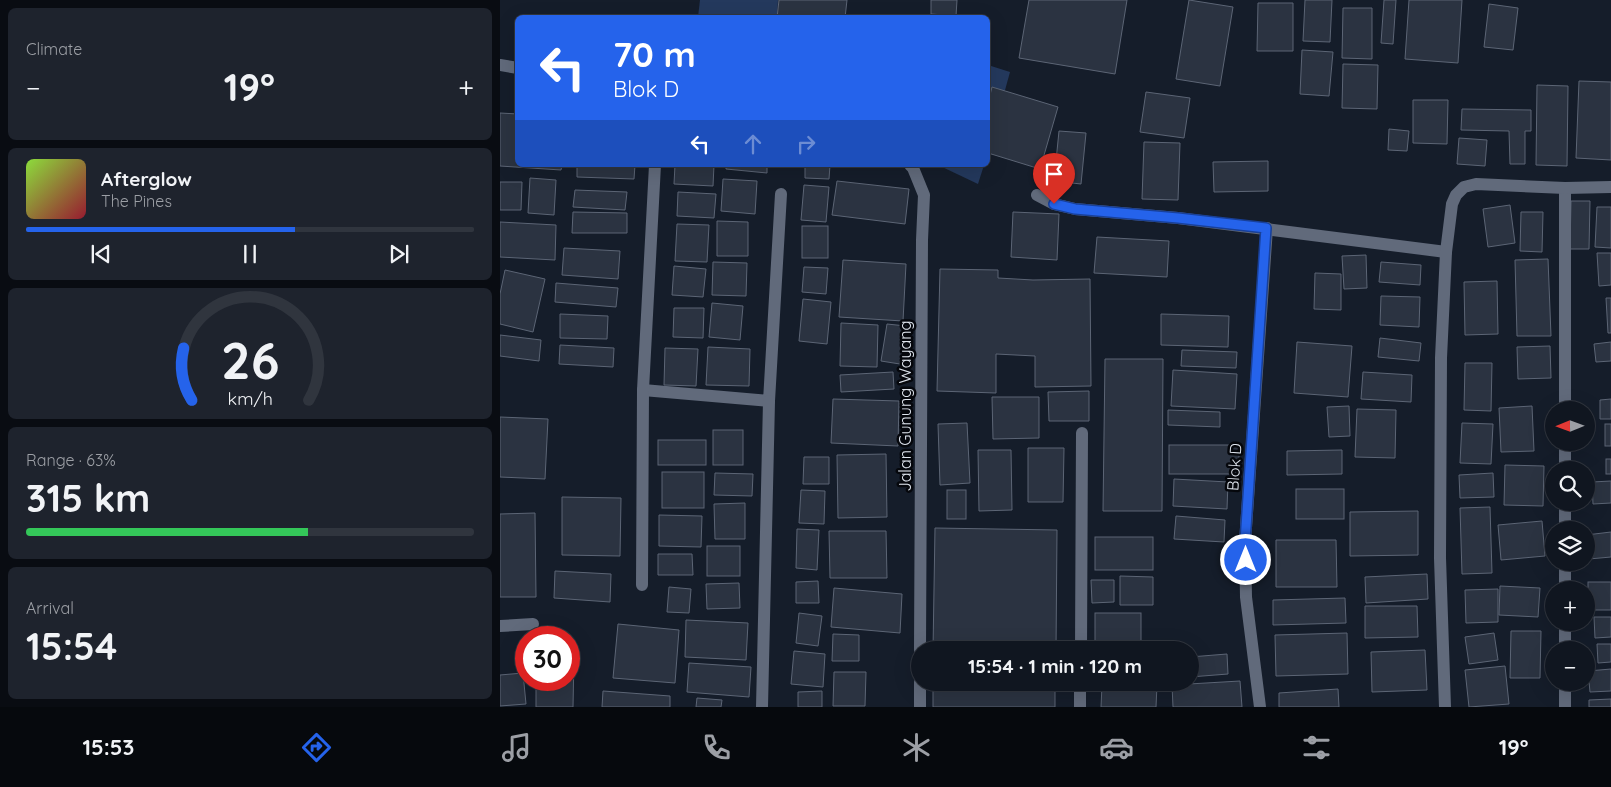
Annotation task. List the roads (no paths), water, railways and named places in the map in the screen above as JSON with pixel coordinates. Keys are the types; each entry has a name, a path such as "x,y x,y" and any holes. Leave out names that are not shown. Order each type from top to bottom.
{"street":[{"path":"500,65 515,68"},
{"path":"642,585 643,390 655,167"},
{"name":"Jalan Gunung Wayang","path":"912,167 924,195 922,240 920,641"},
{"path":"1445,707 1440,548 1441,358 1446,252 1452,204 1456,195 1464,187 1476,184 1565,188 1611,187"},
{"path":"1565,188 1565,401"},
{"path":"762,707 768,401 781,194"},
{"path":"1037,195 1054,204 1075,209 1266,228 1446,252"},
{"name":"Blok D","path":"1260,707 1246,596 1245,542 1266,228"},
{"path":"643,390 768,401"},
{"path":"1081,641 1082,433"},
{"path":"500,626 533,624"},
{"path":"920,691 920,707"},
{"path":"1080,691 1080,707"},
{"path":"1565,691 1565,707"}]}
